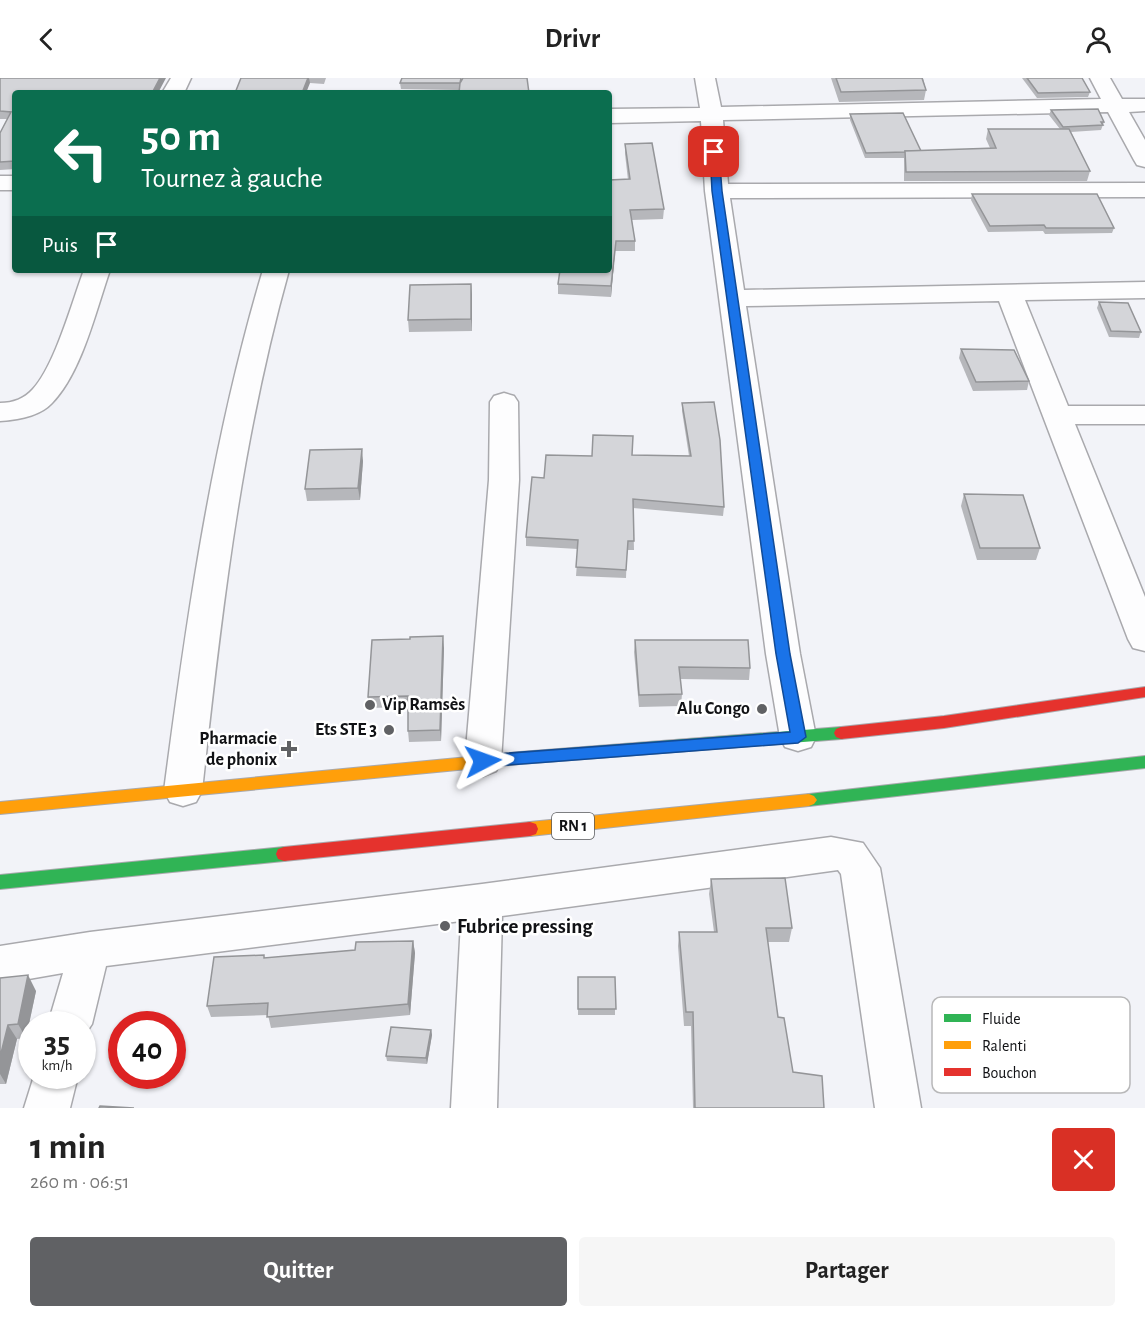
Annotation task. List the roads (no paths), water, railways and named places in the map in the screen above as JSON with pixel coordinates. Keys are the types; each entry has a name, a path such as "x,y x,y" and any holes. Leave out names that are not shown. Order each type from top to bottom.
{"main road":[{"path":"0,808 483,761 798,737 944,722 1145,693"},
{"name":"RN 1","path":"0,882 704,812 1145,762"}],"street":[{"path":"705,78 712,114 717,191 732,298 783,654 798,737"},
{"path":"1100,78 1145,160"},
{"path":"612,116 1145,105"},
{"path":"717,191 1145,190"},
{"path":"0,412 10,412 33,404 45,395 68,347 96,273"},
{"path":"183,791 208,577 234,429 249,375 256,334 275,273"},
{"path":"732,298 1145,290"},
{"path":"1009,292 1145,639"},
{"path":"483,761 504,480 504,402"},
{"path":"1056,415 1145,415"},
{"path":"0,965 90,950 482,902 831,853 849,855 860,868 898,1108"},
{"path":"474,1108 482,902"},
{"path":"74,1011 90,950"},
{"path":"47,1108 52,1089"}],"place":[{"name":"Vip Ramsès","path":"370,705"},
{"name":"Alu Congo","path":"762,709"},
{"name":"Ets STE 3","path":"389,730"},
{"name":"Pharmacie de phonix","path":"289,749"},
{"name":"Fubrice pressing","path":"445,926"}]}
